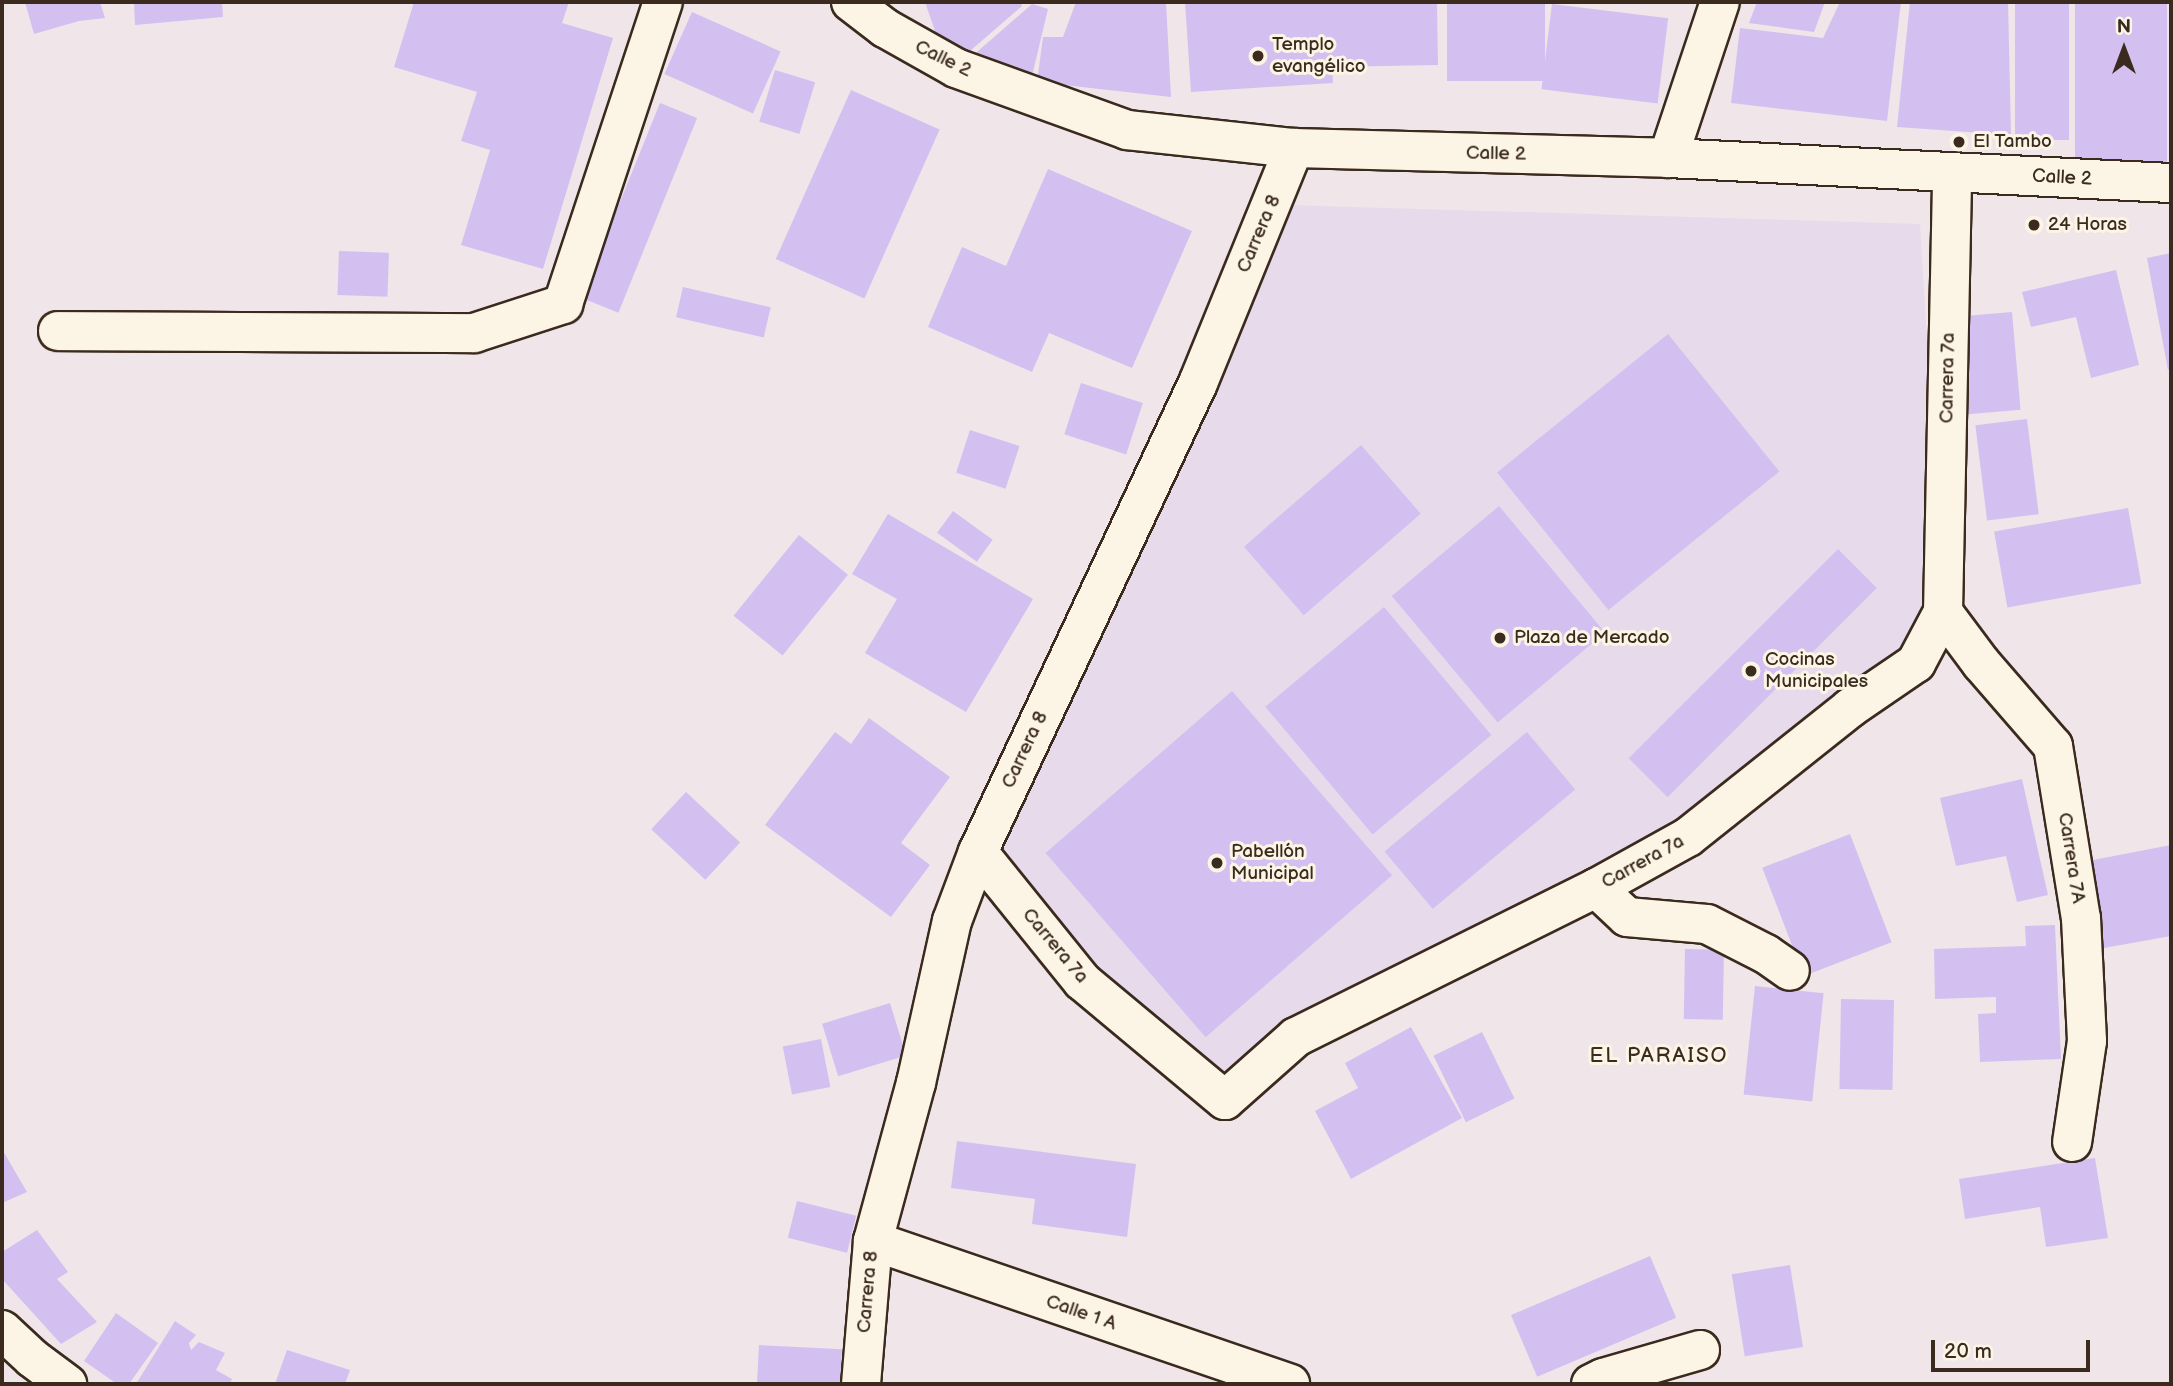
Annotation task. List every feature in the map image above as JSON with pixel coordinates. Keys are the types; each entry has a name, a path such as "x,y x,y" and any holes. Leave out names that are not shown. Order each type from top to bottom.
{"street":[{"path":"58,331 474,333 563,304 663,2"},
{"name":"Calle 2","path":"850,2 885,29 956,68 1127,130 1294,148 1668,158 2171,183"},
{"path":"1668,158 1720,2"},
{"name":"Carrera 8","path":"861,1384 873,1241 916,1083 952,921 978,852 1198,383 1294,148"},
{"name":"Carrera 7a","path":"978,852 1082,981 1225,1100 1296,1037 1596,888 1688,837 1850,708 1916,663 1942,612 1952,172"},
{"name":"Carrera 7A","path":"1942,612 1981,663 2053,746 2081,918 2087,1041 2072,1142"},
{"path":"1596,888 1627,917 1707,924 1766,954 1790,971"},
{"name":"Calle 1 A","path":"873,1241 1290,1384"},
{"path":"2,1330 32,1358 67,1384"},
{"path":"1591,1384 1603,1378 1699,1350"}],"shaded area":[{"name":"Plaza de Mercado","path":"1255,204 1920,224 1943,612 1916,663 1688,837 1296,1037 1225,1100 978,852"}],"building":[{"path":"25,2 100,2 105,18 79,21 34,34"},
{"path":"134,2 222,2 223,17 135,25"},
{"path":"414,2 569,2 562,23 613,38 543,269 461,245 490,150 461,141 477,92 394,67"},
{"path":"925,2 1020,2 1022,6 963,57 936,34"},
{"path":"1076,2 1166,2 1171,97 1037,82 1043,37 1063,37"},
{"path":"1185,2 1437,2 1438,65 1332,67 1333,83 1191,92"},
{"path":"1447,2 1545,2 1545,81 1447,81"},
{"path":"1757,2 1825,2 1814,32 1749,23"},
{"path":"1840,2 1901,2 1887,121 1731,103 1740,28 1823,38"},
{"path":"1910,2 2008,2 2011,135 1897,127"},
{"path":"2015,2 2069,2 2069,140 2015,140"},
{"path":"2075,2 2167,2 2167,166 2075,166"},
{"path":"1032,4 1048,9 1032,76 970,58"},
{"path":"1552,4 1668,18 1658,104 1542,89"},
{"path":"692,12 781,51 753,114 664,74"},
{"path":"775,70 815,82 799,134 759,122"},
{"path":"851,90 940,129 864,298 776,259"},
{"path":"660,103 697,118 618,313 581,298"},
{"path":"1048,169 1192,231 1132,368 1049,333 1032,372 928,327 962,247 1006,266"},
{"path":"339,251 389,253 387,297 337,295"},
{"path":"2171,253 2171,369 2168,370 2147,258"},
{"path":"2116,270 2139,365 2091,378 2076,317 2031,327 2022,292"},
{"path":"683,287 771,307 764,337 676,317"},
{"path":"2012,312 2021,410 1968,414 1959,317"},
{"path":"1668,334 1779,472 1608,610 1497,472"},
{"path":"1081,383 1143,403 1126,454 1064,434"},
{"path":"2027,419 2039,514 1987,521 1975,425"},
{"path":"970,430 1019,446 1006,489 956,473"},
{"path":"1361,445 1421,514 1304,615 1244,547"},
{"path":"1499,506 1605,632 1498,722 1392,596"},
{"path":"2128,508 2141,584 2007,607 1994,532"},
{"path":"953,511 993,540 977,562 937,533"},
{"path":"888,514 1033,599 966,712 865,653 897,599 852,574"},
{"path":"799,535 848,575 783,655 734,616"},
{"name":"Cocinas Municipales","path":"1838,549 1877,588 1668,797 1629,758"},
{"path":"1384,607 1491,735 1373,835 1265,707"},
{"name":"Pabellón Municipal","path":"1232,691 1392,875 1206,1037 1046,853"},
{"path":"869,718 950,777 901,843 930,865 891,917 765,825 835,732 851,744"},
{"path":"1527,732 1575,789 1433,909 1385,852"},
{"path":"2022,779 2048,895 2017,902 2006,856 1956,866 1940,798"},
{"path":"686,792 740,842 705,880 651,829"},
{"path":"1850,834 1892,942 1804,976 1762,868"},
{"path":"2171,845 2171,936 2104,948 2088,861"},
{"path":"2055,925 2061,1059 1980,1062 1978,1014 1996,1013 1996,997 1935,999 1934,949 2026,946 2025,926"},
{"path":"1685,949 1724,950 1723,1020 1684,1019"},
{"path":"1755,986 1824,993 1812,1102 1744,1094"},
{"path":"1841,999 1894,1000 1892,1090 1839,1089"},
{"path":"890,1003 906,1056 838,1076 822,1024"},
{"path":"1411,1027 1462,1118 1351,1179 1315,1111 1358,1088 1345,1063"},
{"path":"1482,1032 1514,1099 1466,1122 1433,1056"},
{"path":"821,1039 830,1087 792,1095 783,1046"},
{"path":"957,1141 1136,1164 1127,1237 1032,1224 1035,1199 951,1188"},
{"path":"2,1149 27,1192 2,1203"},
{"path":"2095,1158 2108,1238 2046,1247 2040,1207 1965,1219 1959,1179"},
{"path":"797,1201 856,1216 847,1253 788,1238"},
{"path":"37,1230 68,1272 57,1279 97,1322 61,1344 2,1279 2,1252"},
{"path":"1650,1256 1676,1318 1537,1377 1511,1315"},
{"path":"1790,1265 1803,1347 1745,1356 1732,1274"},
{"path":"116,1313 158,1343 129,1384 117,1384 84,1361"},
{"path":"175,1321 196,1335 189,1343 191,1350 199,1342 225,1353 216,1370 232,1379 230,1384 136,1384"},
{"path":"759,1345 842,1349 840,1384 757,1384"},
{"path":"287,1350 350,1370 345,1384 275,1384"}],"place":[{"name":"Templo evangélico","path":"1258,56"},
{"name":"El Tambo","path":"1959,142"},
{"name":"24 Horas","path":"2034,225"},
{"name":"Plaza de Mercado","path":"1500,638"},
{"name":"Cocinas Municipales","path":"1751,671"},
{"name":"Pabellón Municipal","path":"1217,863"}],"district":[{"name":"EL PARAISO","path":"1659,1056"}]}
